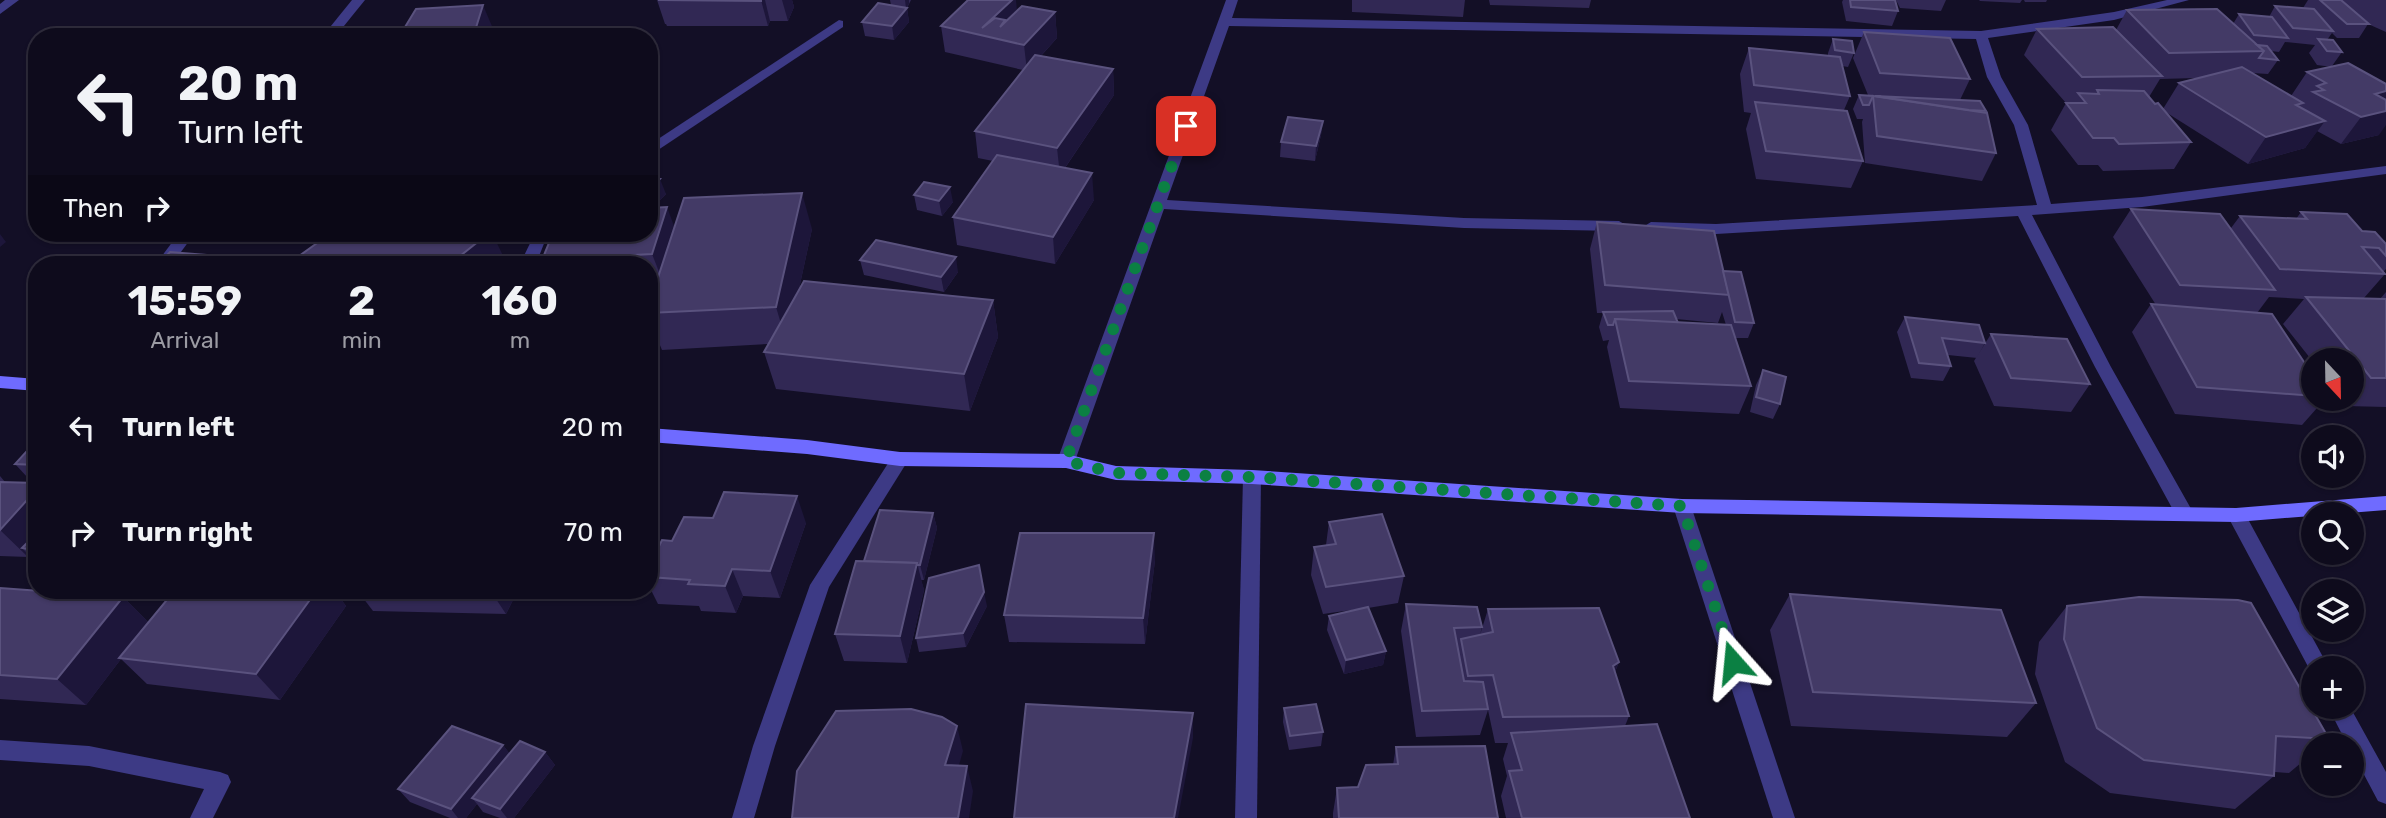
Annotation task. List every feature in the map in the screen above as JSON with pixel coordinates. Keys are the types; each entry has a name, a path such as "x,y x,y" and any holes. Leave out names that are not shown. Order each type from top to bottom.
{"main road":[{"path":"0,382 28,384"},
{"path":"658,436 807,446 900,459 1066,461 1116,473 1252,477 1682,506 2236,515 2386,503"}],"street":[{"path":"0,10 13,0"},
{"path":"336,28 359,0"},
{"path":"1066,461 1232,0"},
{"path":"1224,22 1981,35 2114,16 2183,0"},
{"path":"658,146 839,24"},
{"path":"1981,35 1994,77 2021,125 2045,209"},
{"path":"1157,204 1464,223 1716,229 2142,202 2386,170"},
{"path":"2023,211 2103,367 2185,514"},
{"path":"743,818 764,747 820,585 900,459"},
{"path":"1246,818 1252,477"},
{"path":"1682,506 1784,818"},
{"path":"2236,515 2312,656"},
{"path":"2345,719 2386,794"},
{"path":"0,750 89,757 220,782 201,818"}],"building":[{"path":"658,0 761,0 761,1"},
{"path":"968,0 1012,0 982,28 995,18 1005,20 1000,27 1022,6 1055,12 1024,45 941,26"},
{"path":"1850,0 1895,0 1898,11 1851,7"},
{"path":"2320,0 2341,0 2369,24 2347,24"},
{"path":"878,3 907,8 892,26 862,22"},
{"path":"483,5 476,28 404,28 416,9"},
{"path":"2275,6 2314,9 2333,31 2293,28"},
{"path":"2217,9 2264,51 2169,53 2127,10"},
{"path":"2239,14 2272,17 2288,38 2254,35"},
{"path":"2113,27 2162,76 2082,77 2037,29"},
{"path":"1864,32 1950,38 1970,79 1880,73"},
{"path":"1833,39 1852,41 1854,53 1835,50"},
{"path":"2318,39 2333,40 2342,52 2327,51"},
{"path":"2257,45 2267,46 2278,60 2259,58 2264,51"},
{"path":"1749,48 1840,57 1850,96 1754,85"},
{"path":"1035,55 1113,69 1057,148 975,131"},
{"path":"2348,63 2386,84 2386,91 2375,94 2386,100 2386,111 2361,117 2313,92 2324,90 2317,86 2326,83 2307,72"},
{"path":"2242,67 2303,103 2296,105 2325,121 2266,137 2179,83"},
{"path":"2097,90 2144,91 2155,104 2158,103 2191,142 2119,144 2114,138 2093,138 2066,103 2086,103 2078,93 2099,94"},
{"path":"1859,95 1873,96 1869,105 1863,105"},
{"path":"1873,96 1987,113 1996,153 1877,136"},
{"path":"1875,96 1980,101 1986,111 1969,110"},
{"path":"1755,102 1847,111 1863,161 1766,151"},
{"path":"1288,117 1323,121 1316,146 1281,142"},
{"path":"997,155 1092,173 1053,237 953,217"},
{"path":"924,182 950,187 939,201 914,195"},
{"path":"802,193 776,307 658,313 658,277 684,198"},
{"path":"667,207 658,235 658,208"},
{"path":"2131,209 2220,214 2275,290 2180,285"},
{"path":"2301,212 2347,214 2362,231 2375,232 2386,244 2386,256 2379,248 2362,247 2385,274 2280,269 2240,216 2307,219"},
{"path":"1597,222 1714,231 1729,295 1605,285"},
{"path":"876,240 956,257 941,277 860,260"},
{"path":"319,242 478,242 460,256 299,256"},
{"path":"549,242 656,242 652,254 544,256"},
{"path":"170,252 220,256 166,256"},
{"path":"1723,271 1741,272 1754,323 1735,322"},
{"path":"804,281 993,300 964,374 764,352"},
{"path":"2306,297 2386,299 2386,378 2371,378 2364,369 2364,348 2347,348"},
{"path":"2151,304 2272,314 2301,358 2301,395 2197,387"},
{"path":"1673,311 1678,323 1615,319 1613,325 1608,325 1603,312"},
{"path":"1905,317 1979,325 1985,343 1942,338 1951,366 1919,363"},
{"path":"1615,319 1731,325 1751,386 1629,381"},
{"path":"1991,334 2067,339 2090,384 2011,378"},
{"path":"1763,370 1786,377 1780,404 1756,397"},
{"path":"28,450 28,465 15,464"},
{"path":"0,482 28,483 28,499 0,530"},
{"path":"724,492 797,496 770,571 732,569 725,586 688,584 690,580 658,578 658,548 662,540 672,541 684,517 713,518"},
{"path":"880,510 933,513 920,565 864,561"},
{"path":"1382,514 1404,576 1326,587 1314,547 1336,544 1329,522"},
{"path":"1020,533 1154,533 1143,618 1004,615"},
{"path":"856,561 917,563 900,636 835,634"},
{"path":"979,565 984,592 963,633 916,638 929,578"},
{"path":"0,588 28,590 28,599 121,599 57,679 0,675"},
{"path":"1790,594 2001,610 2036,703 1813,692"},
{"path":"2139,597 2238,600 2251,603 2301,690 2301,719 2318,719 2326,733 2301,733 2301,737 2276,736 2274,776 2144,760 2097,728 2064,639 2067,606"},
{"path":"168,599 310,599 256,674 119,658"},
{"path":"1406,604 1477,607 1482,627 1454,628 1464,681 1483,682 1488,709 1422,711"},
{"path":"1368,607 1386,651 1346,660 1329,616"},
{"path":"1599,608 1619,662 1613,666 1629,716 1503,717 1493,675 1468,676 1461,639 1493,632 1488,609"},
{"path":"1026,704 1193,713 1174,818 1014,818"},
{"path":"1316,704 1323,732 1290,736 1284,708"},
{"path":"911,709 942,717 957,726 945,765 967,766 958,818 792,818 797,771 836,711"},
{"path":"1657,724 1690,818 1522,818 1509,771 1522,770 1511,733"},
{"path":"452,726 503,745 451,809 398,789"},
{"path":"520,741 545,752 500,809 472,798"},
{"path":"1485,746 1498,818 1339,818 1337,788 1358,787 1366,765 1398,764 1396,747"}],"route":[{"path":"1186,126 1066,461 1116,473 1252,477 1682,506 1733,662"}]}
